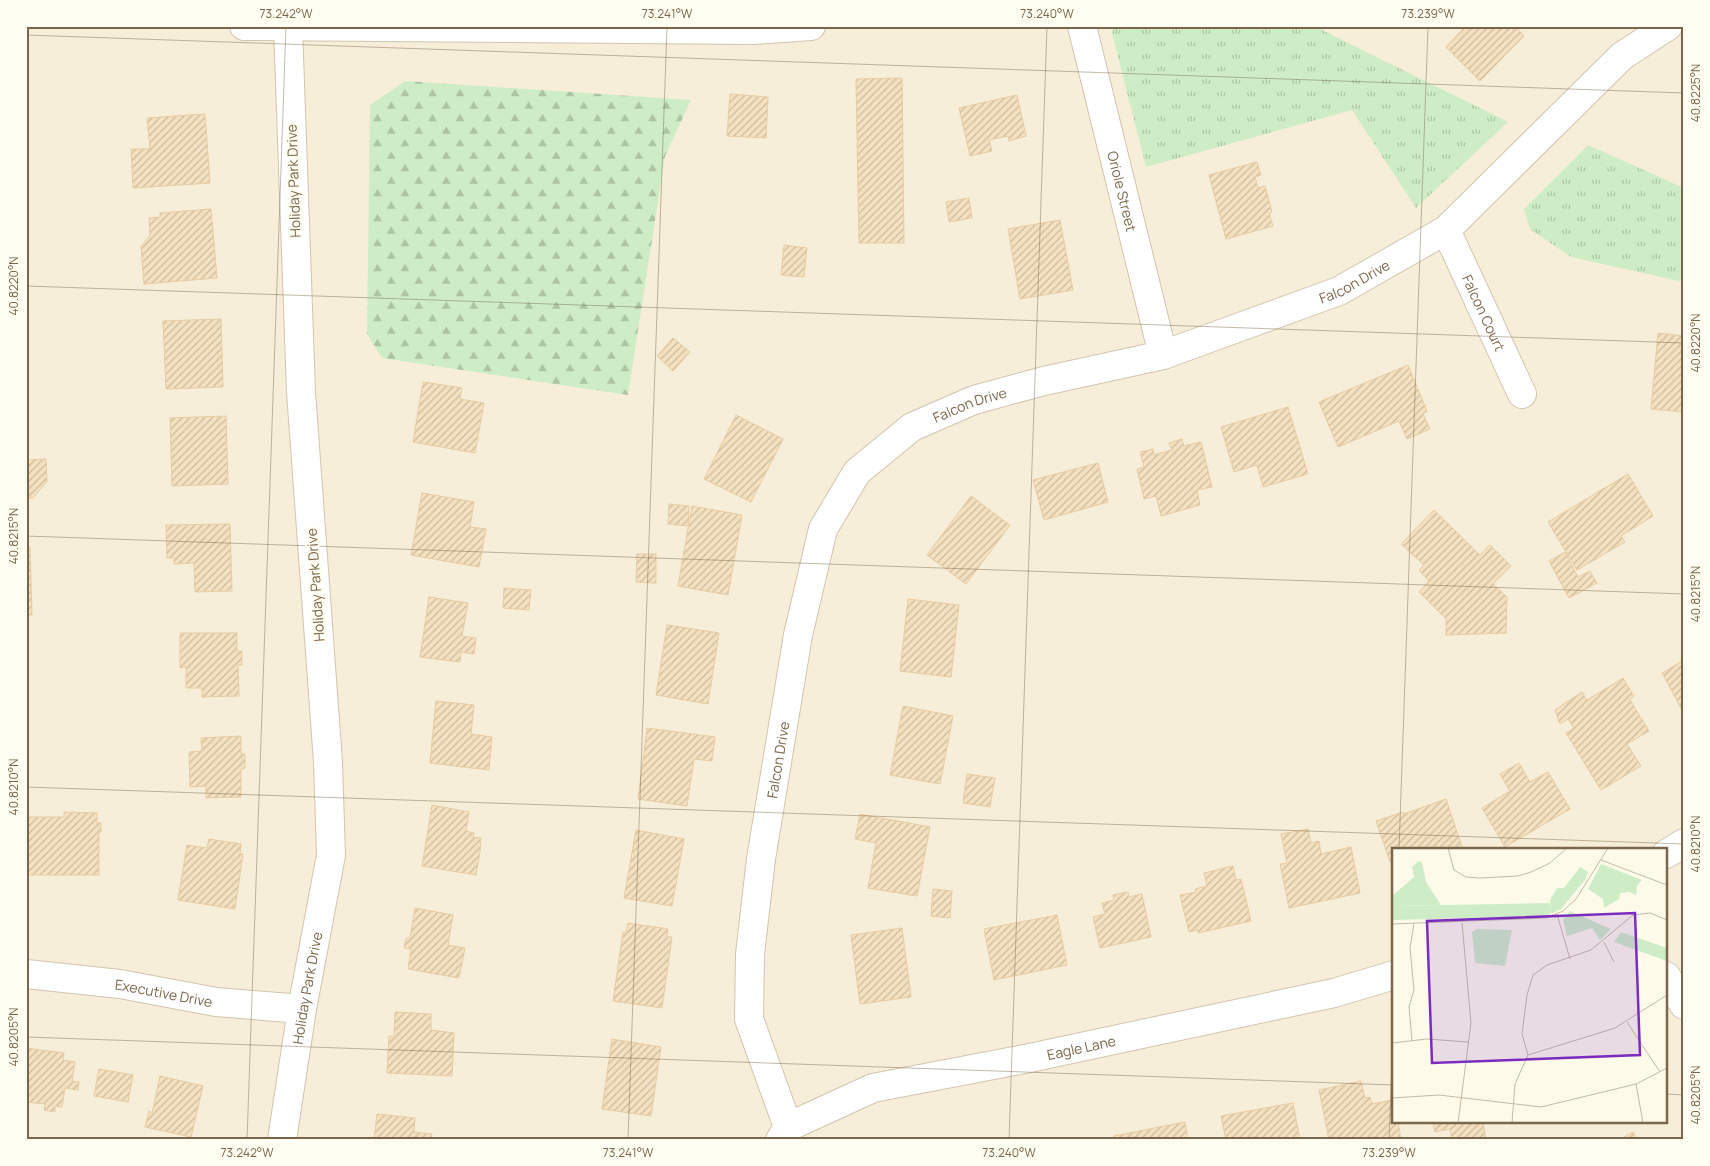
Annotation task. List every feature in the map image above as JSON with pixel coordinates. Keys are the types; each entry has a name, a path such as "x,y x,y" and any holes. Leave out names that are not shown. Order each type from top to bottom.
{"street":[{"path":"244,26 753,30 811,26"},
{"name":"Oriole Street","path":"1082,26 1163,355"},
{"name":"Falcon Drive","path":"784,1133 749,1019 750,954 762,859 798,635 823,529 857,472 912,427 974,400 1044,381 1163,355 1339,291 1446,230 1622,56 1668,26"},
{"name":"Holiday Park Drive","path":"282,1140 302,1009 331,855 328,762 300,392 288,27"},
{"name":"Falcon Court","path":"1446,230 1522,394"},
{"path":"1668,853 1684,843"},
{"name":"Executive Drive","path":"26,974 120,984 216,1002 302,1009"},
{"name":"Eagle Lane","path":"784,1133 873,1088 1026,1059 1324,995 1392,976"},
{"path":"1668,979 1684,1005"}],"shaded area":[{"path":"26,26 1684,26 1684,1140 26,1140"}],"green space":[{"path":"1114,26 1314,26 1508,122 1416,208 1352,110 1146,167 1112,33"},
{"path":"405,81 691,100 665,156 628,395 382,358 367,334 370,105"},
{"path":"1588,145 1684,188 1684,282 1571,257 1530,229 1524,209"}],"building":[{"path":"1466,26 1515,26 1524,36 1480,81 1446,47"},
{"path":"902,78 904,243 859,243 856,79"},
{"path":"730,94 768,97 766,138 727,136"},
{"path":"1017,95 1026,136 1009,141 1008,136 989,140 992,151 970,156 959,108"},
{"path":"205,114 210,183 133,188 131,149 150,149 147,118"},
{"path":"1257,162 1261,175 1255,177 1258,188 1265,186 1272,212 1269,213 1273,226 1226,239 1209,175"},
{"path":"969,198 972,218 949,222 946,202"},
{"path":"211,209 217,278 144,284 141,247 150,235 149,218 160,217 160,213"},
{"path":"1060,220 1073,290 1020,299 1008,229"},
{"path":"784,245 807,248 804,277 781,275"},
{"path":"221,319 223,387 166,389 163,321"},
{"path":"1658,333 1684,336 1684,412 1651,409"},
{"path":"673,338 690,352 673,371 657,356"},
{"path":"1408,365 1427,411 1423,414 1430,429 1407,439 1399,421 1338,447 1319,402"},
{"path":"423,382 462,388 460,399 484,403 475,453 413,442"},
{"path":"1288,407 1308,474 1263,487 1257,465 1234,472 1221,427"},
{"path":"736,415 783,439 751,502 704,479"},
{"path":"226,416 228,484 172,486 170,418"},
{"path":"1182,439 1184,446 1201,442 1212,487 1197,490 1200,505 1161,516 1156,496 1144,499 1137,469 1144,467 1140,452 1153,449 1154,455 1172,450 1169,443"},
{"path":"46,459 47,481 33,498 26,498 26,460"},
{"path":"1098,463 1108,502 1044,520 1033,480"},
{"path":"1628,474 1653,516 1621,536 1625,542 1577,570 1548,522"},
{"path":"422,493 474,502 470,527 486,529 479,567 411,555"},
{"path":"971,496 1010,525 966,584 927,555"},
{"path":"669,504 689,506 688,526 668,524"},
{"path":"692,506 742,515 728,595 678,586"},
{"path":"1434,510 1480,555 1490,545 1511,566 1493,584 1507,597 1506,633 1446,635 1446,619 1419,592 1429,581 1419,570 1424,565 1401,544"},
{"path":"230,524 232,591 195,592 194,563 174,564 174,558 167,558 166,525"},
{"path":"26,547 30,547 32,615 26,615"},
{"path":"1565,552 1578,577 1590,571 1597,583 1569,598 1549,561"},
{"path":"637,554 656,554 656,583 636,582"},
{"path":"504,588 531,590 529,610 503,608"},
{"path":"429,597 468,603 462,636 476,638 474,654 461,652 460,662 420,657"},
{"path":"908,599 959,605 951,677 900,671"},
{"path":"667,625 719,633 708,704 656,695"},
{"path":"180,633 237,633 237,651 242,651 242,665 238,665 239,696 202,697 202,688 186,688 186,667 180,668"},
{"path":"1684,660 1684,709 1682,710 1662,673"},
{"path":"1623,678 1634,696 1630,700 1649,731 1627,744 1641,766 1601,790 1566,733 1574,728 1568,719 1560,724 1555,710 1582,692 1587,700"},
{"path":"436,701 474,705 471,734 492,737 489,770 430,763"},
{"path":"903,706 953,716 940,784 890,775"},
{"path":"647,728 715,737 712,761 694,759 687,806 638,799"},
{"path":"241,736 241,754 245,754 245,768 241,769 241,797 206,798 206,786 190,787 189,752 202,751 201,738"},
{"path":"1519,763 1530,782 1548,772 1570,809 1505,847 1482,808 1510,791 1500,774"},
{"path":"967,774 995,778 990,807 963,803"},
{"path":"1446,799 1462,848 1392,848 1392,862 1390,862 1376,821 1403,812 1404,814"},
{"path":"432,805 469,812 466,831 474,833 473,837 481,838 476,875 422,866"},
{"path":"64,812 97,813 97,823 101,823 101,832 99,832 99,875 27,875 27,817 64,817"},
{"path":"860,814 930,827 917,896 868,888 876,843 855,839"},
{"path":"1308,829 1311,843 1319,841 1321,854 1351,847 1360,893 1289,908 1280,864 1287,863 1281,834"},
{"path":"636,830 684,839 672,906 624,898"},
{"path":"209,839 241,844 240,854 243,854 235,909 178,900 187,845 207,848"},
{"path":"1233,866 1236,880 1241,879 1251,921 1198,933 1198,930 1189,932 1180,895 1196,892 1195,889 1207,886 1204,873"},
{"path":"933,889 952,891 950,918 931,916"},
{"path":"1128,892 1129,897 1142,894 1151,937 1100,948 1093,917 1105,914 1102,903 1114,900 1113,895"},
{"path":"415,908 453,915 448,945 465,948 459,978 408,969 411,949 404,948 406,938 410,938"},
{"path":"1057,915 1067,965 994,980 984,929"},
{"path":"628,923 668,929 667,937 672,937 662,1008 613,1001 623,932 626,932"},
{"path":"902,928 911,997 860,1004 851,935"},
{"path":"395,1012 431,1014 431,1030 454,1033 452,1076 387,1073 389,1036 394,1036"},
{"path":"612,1039 661,1047 651,1116 602,1109"},
{"path":"26,1048 64,1053 63,1060 75,1062 72,1081 79,1082 78,1090 65,1088 62,1107 55,1106 55,1112 44,1110 45,1104 26,1102"},
{"path":"99,1069 133,1075 128,1102 94,1096"},
{"path":"160,1076 203,1086 191,1137 145,1127 149,1111 152,1113"},
{"path":"1361,1081 1365,1098 1370,1097 1372,1104 1392,1100 1392,1124 1398,1124 1401,1140 1329,1140 1319,1090"},
{"path":"1293,1103 1300,1140 1226,1140 1221,1116"},
{"path":"377,1114 415,1118 414,1132 432,1134 431,1140 374,1140"},
{"path":"1185,1122 1188,1140 1115,1140 1114,1136"},
{"path":"1433,1124 1483,1124 1486,1140 1452,1140 1450,1129 1435,1132"},
{"path":"1633,1132 1638,1140 1619,1140"}]}
